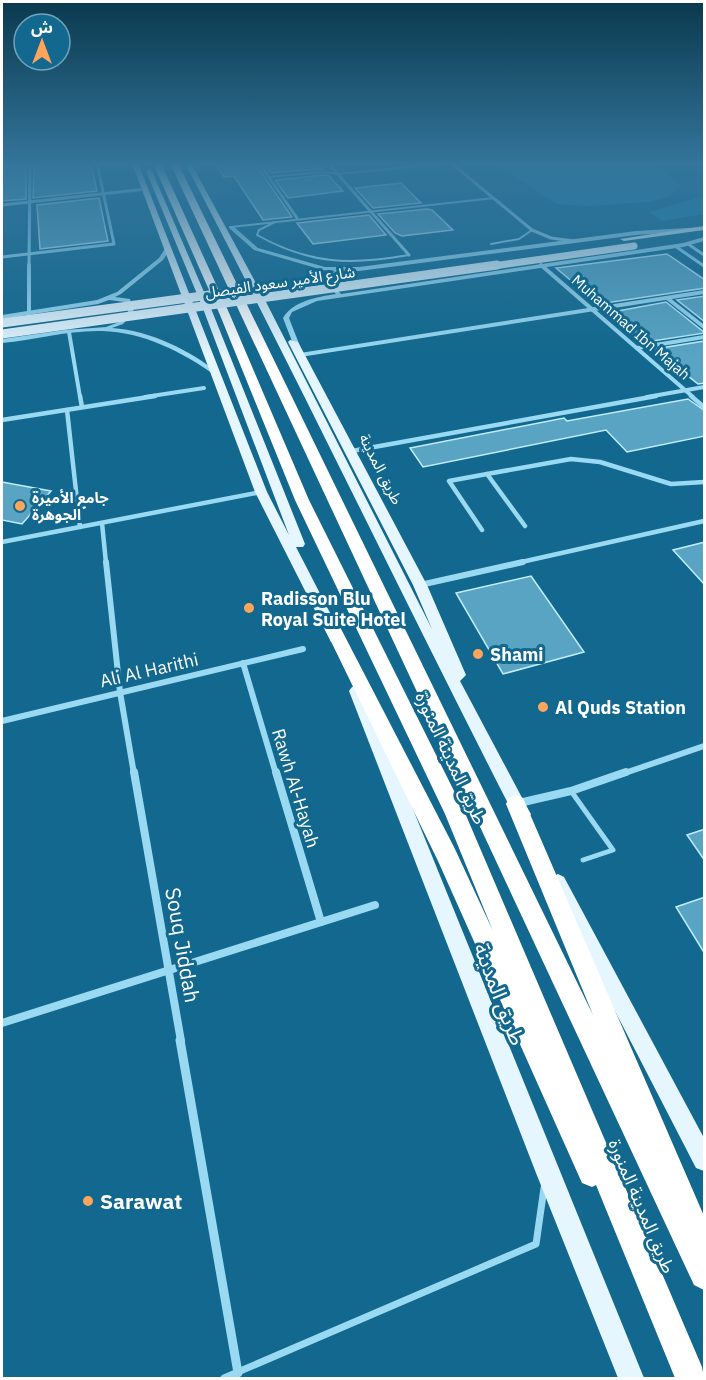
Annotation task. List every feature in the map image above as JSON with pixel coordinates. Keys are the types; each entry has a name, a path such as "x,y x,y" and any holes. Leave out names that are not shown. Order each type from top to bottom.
{"highway":[{"name":"طريق المدينة المنورة","path":"186,227 302,500 455,813 691,1378"},
{"name":"طريق المدينة المنورة","path":"205,227 705,1275"},
{"path":"331,625 447,854 686,1378"},
{"path":"516,804 705,1251"}],"main road":[{"name":"طريق المدينة","path":"162,227 261,492 331,625"},
{"name":"طريق المدينة","path":"169,227 206,306 285,512 547,1173 631,1378"},
{"name":"طريق المدينة","path":"222,227 260,298 516,804 704,1157"},
{"name":"طريق المدينة","path":"231,227 352,451 420,585 516,804"},
{"name":"شارع الأمير سعود الفيصل","path":"2,323 705,228"},
{"name":"شارع الأمير سعود الفيصل","path":"2,334 705,238"}],"street":[{"path":"29,313 32,227"},
{"path":"2,257 114,244 111,227"},
{"path":"231,227 256,249 325,269 345,269 574,241 705,228"},
{"path":"385,227 409,255"},
{"path":"529,227 551,238 574,241"},
{"path":"705,238 688,244 316,299 290,311 286,318 300,355 705,292"},
{"path":"688,244 705,255"},
{"path":"675,246 705,266"},
{"path":"2,317 75,307 109,298 119,293 161,259 168,248"},
{"name":"Muhammad Ibn Majah","path":"541,265 705,407"},
{"path":"345,269 330,274 329,284 336,292 352,293"},
{"path":"2,341 103,329 121,323 131,312 128,300 109,298"},
{"path":"667,298 705,327"},
{"path":"103,329 127,333 177,350 219,376"},
{"path":"69,332 82,407"},
{"path":"637,348 705,337"},
{"path":"352,451 705,387"},
{"path":"2,420 204,388"},
{"path":"67,410 80,527"},
{"path":"482,530 449,481 571,459 600,462 671,484 705,482"},
{"path":"487,474 525,526"},
{"path":"2,542 261,492"},
{"path":"420,585 705,520"},
{"name":"Souq Jiddah","path":"102,523 120,692 170,970 238,1373"},
{"name":"Ali Al Harithi","path":"2,721 303,649"},
{"name":"Rawh Al-Hayah","path":"243,663 321,922"},
{"path":"516,804 571,791 705,746"},
{"path":"2,1023 375,905"}],"lane":[{"path":"264,227 259,230 257,235 268,242 329,260 354,263 409,255"},
{"path":"491,244 516,240 527,236 532,230"},
{"path":"571,791 613,850 583,860"},
{"path":"224,1378 536,1245 547,1173"}],"building":[{"path":"39,227 105,227 108,241 40,249"},
{"path":"300,227 380,227 386,235 313,244"},
{"path":"390,227 450,227 453,230 402,236"},
{"path":"667,254 705,280 705,288 599,304 556,268"},
{"path":"705,296 705,322 677,300"},
{"path":"666,302 705,333 646,342 642,338 637,339 607,313"},
{"path":"705,341 705,383 698,384 654,349"},
{"path":"688,399 705,411 705,436 627,452 606,430 423,467 410,448 564,418 567,421"},
{"name":"جامع الأميرة الجوهرة","path":"2,482 51,491 22,524 2,520"},
{"path":"705,542 705,585 673,550"},
{"path":"531,576 584,652 503,674 456,593"},
{"path":"705,829 705,861 687,835"},
{"path":"705,897 705,954 676,907"}],"place":[{"name":"جامع الأميرة الجوهرة","path":"20,506"},
{"name":"Radisson Blu Royal Suite Hotel","path":"249,608"},
{"name":"Shami","path":"478,654"},
{"name":"Al Quds Station","path":"543,707"},
{"name":"Sarawat","path":"88,1201"}]}
